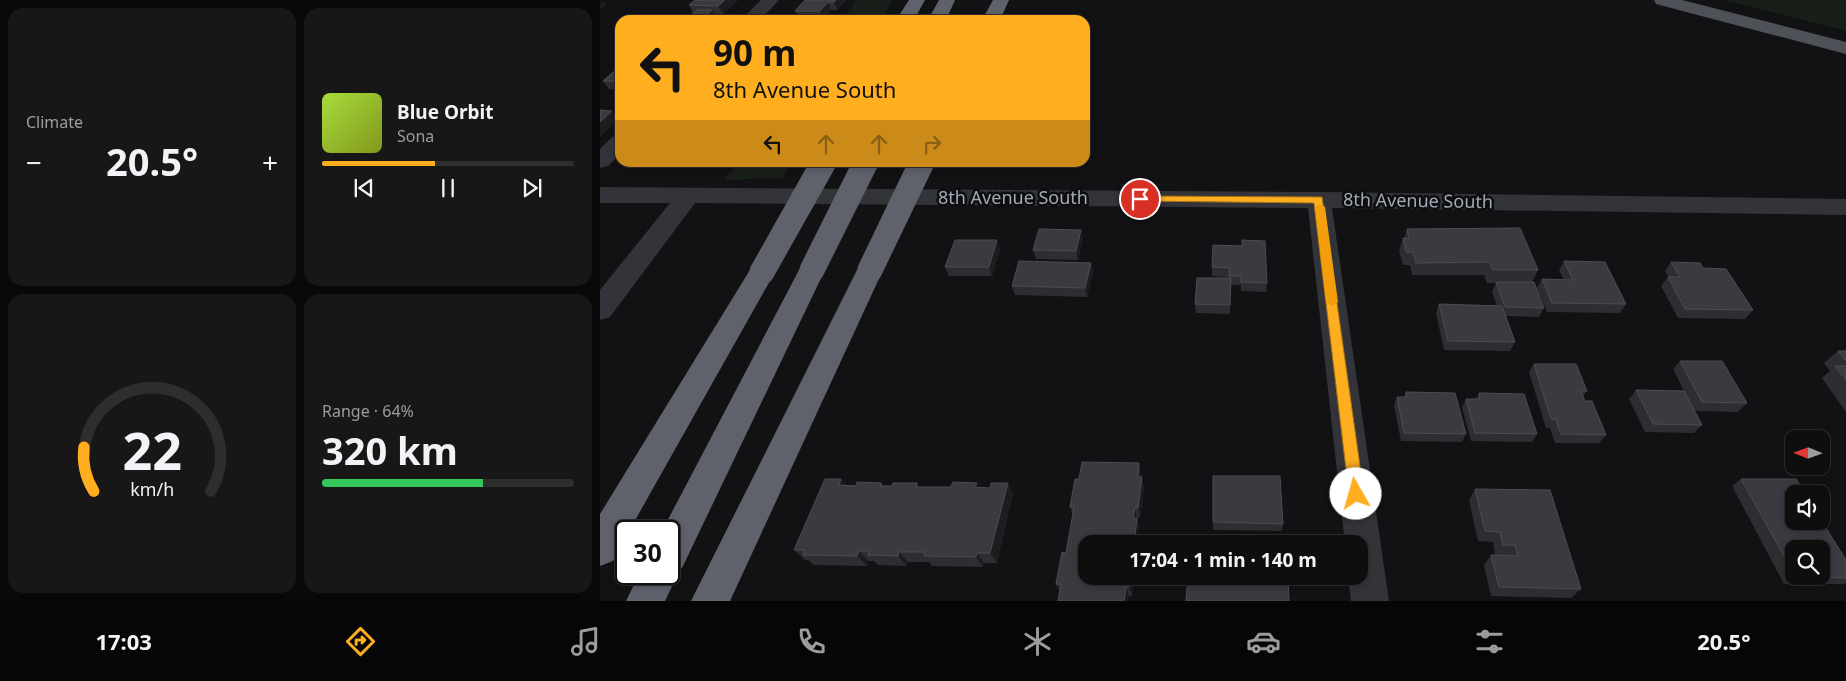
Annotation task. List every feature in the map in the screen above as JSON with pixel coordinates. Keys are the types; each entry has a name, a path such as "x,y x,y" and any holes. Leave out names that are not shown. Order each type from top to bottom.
{"highway":[{"path":"908,15 917,0"},
{"path":"940,15 947,0"},
{"path":"994,15 1001,0"},
{"path":"600,548 762,272 821,167"},
{"path":"680,533 864,167"},
{"path":"710,601 920,167"},
{"path":"645,601 653,585"}],"main road":[{"path":"1662,0 1846,48"}],"street":[{"path":"755,15 771,0"},
{"path":"600,161 615,147"},
{"name":"8th Avenue South","path":"600,195 1319,200 1846,207"},
{"path":"600,310 688,196"},
{"path":"1319,200 1370,601"}],"shaded area":[{"path":"856,0 893,0 884,15 846,15"},
{"path":"1723,0 1846,0 1846,31"},
{"path":"734,167 789,167 782,178 724,180"}],"building":[{"path":"695,0 725,0 718,6 689,5"},
{"path":"805,0 836,0 828,2 820,11 795,11"},
{"path":"697,10 712,10 706,15 691,15"},
{"path":"615,70 615,81 603,81"},
{"path":"600,110 612,111 600,122"},
{"path":"1520,228 1538,270 1493,270 1489,262 1416,263 1413,252 1406,252 1403,238 1409,239 1407,229"},
{"path":"1039,229 1081,230 1076,251 1033,250"},
{"path":"955,240 997,240 989,267 945,267"},
{"path":"1242,240 1265,241 1267,283 1241,282 1241,276 1229,276 1230,268 1212,267 1213,245 1242,246"},
{"path":"1019,261 1091,263 1085,288 1012,286"},
{"path":"1564,261 1605,262 1626,304 1552,303 1542,279 1573,280"},
{"path":"1671,262 1700,263 1703,268 1726,269 1753,310 1685,309 1668,277 1680,277"},
{"path":"1197,278 1231,278 1230,305 1195,304"},
{"path":"1496,282 1534,282 1544,308 1505,307"},
{"path":"1439,304 1502,306 1515,342 1448,341"},
{"path":"1838,351 1846,351 1846,361"},
{"path":"1680,361 1722,361 1747,403 1702,402"},
{"path":"1534,364 1576,364 1587,391 1581,391 1585,401 1592,401 1606,435 1561,434 1556,420 1551,419"},
{"path":"1835,366 1846,366 1846,380"},
{"path":"1636,390 1684,391 1702,425 1653,424"},
{"path":"1406,392 1455,393 1466,434 1404,433 1397,397 1406,397"},
{"path":"1479,393 1524,394 1537,434 1475,433 1466,399 1480,399"},
{"path":"1082,462 1139,463 1138,477 1142,477 1138,508 1135,508 1133,518 1137,518 1135,535 1078,535 1078,585 1129,585 1129,587 1126,587 1124,601 1058,601 1061,584 1056,584 1062,552 1066,553 1074,507 1070,507 1075,479 1079,479"},
{"path":"1213,476 1280,476 1283,524 1213,522"},
{"path":"825,479 841,479 839,485 856,486 857,482 881,483 880,486 892,486 893,483 917,483 916,487 951,487 953,482 977,483 975,487 990,488 991,483 1008,483 990,553 977,553 976,557 924,556 925,552 899,552 898,556 868,555 869,551 859,551 857,556 803,555 805,550 794,550"},
{"path":"1741,479 1796,479 1800,485 1785,485 1785,530 1827,530 1846,560 1846,578 1830,578 1830,540 1785,540 1785,558"},
{"path":"1475,489 1550,490 1581,589 1499,587 1491,555 1518,556 1515,545 1503,545 1500,532 1485,531"},
{"path":"1187,585 1288,585 1289,601 1186,601"}],"slow traffic":[{"path":"1320,207 1332,302"}],"route":[{"path":"1140,199 1319,200 1356,494"}]}
